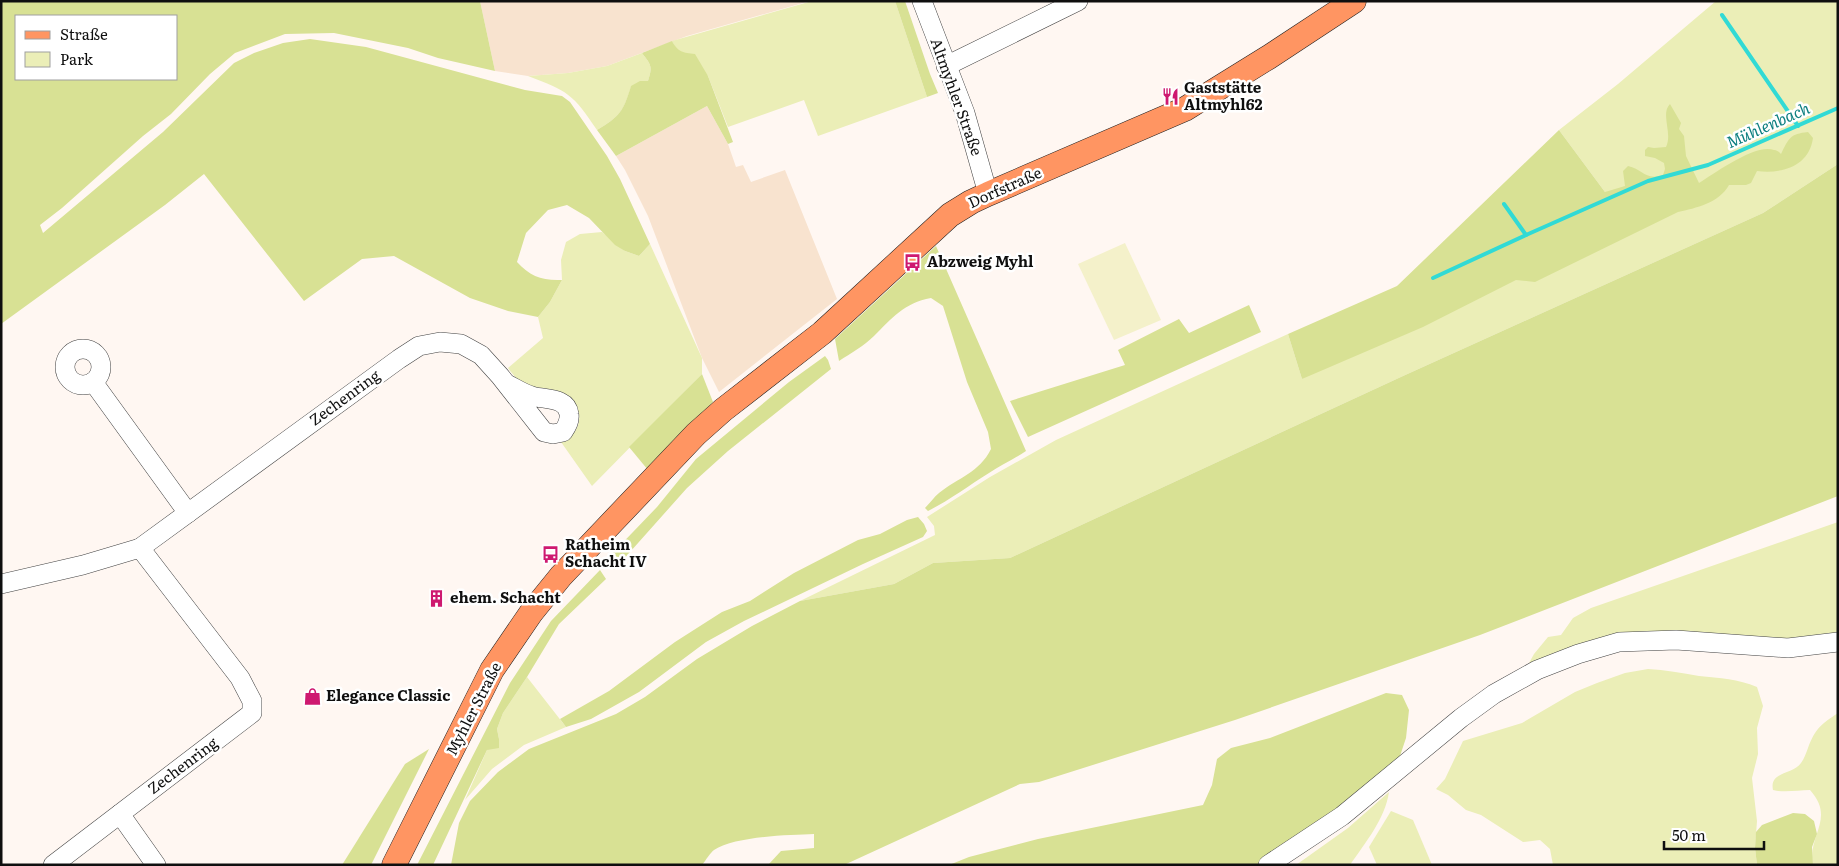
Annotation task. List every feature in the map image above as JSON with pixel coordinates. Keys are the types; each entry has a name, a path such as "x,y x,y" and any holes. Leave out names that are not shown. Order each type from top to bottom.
{"main road":[{"name":"Dorfstraße","path":"696,434 723,410 822,333 950,215 988,194 1185,109 1354,1"},
{"name":"Myhler Straße","path":"394,865 492,670 531,613 561,576 696,434"}],"street":[{"name":"Altmyhler Straße","path":"922,1 965,113 988,194"},
{"path":"946,66 1078,1"},
{"name":"Zechenring","path":"1,584 83,565 140,548 419,346 440,342 461,344 481,355 507,384"},
{"path":"93,382 188,512"},
{"name":"Zechenring","path":"53,865 252,713 252,701 240,678 140,548"},
{"path":"1268,865 1342,816 1461,718 1494,694 1537,670 1578,654 1619,642 1676,640 1788,648 1838,642"},
{"path":"120,814 156,865"}],"shaded area":[{"path":"480,1 810,1 687,36 607,66 568,73 528,76 495,71"},
{"path":"707,106 728,144 736,167 743,165 751,182 785,170 837,299 719,392 702,358 648,216 616,156"},
{"path":"1125,243 1161,320 1114,340 1078,264"}],"green space":[{"path":"1,1 480,1 495,71 438,58 408,48 334,33 285,34 235,53 210,74 171,114 40,225 43,233 163,132 234,63 254,53 283,43 310,39 366,47 525,90 562,96 570,102 607,156 620,179 650,244 639,256 615,245 589,218 567,205 548,210 526,233 517,262 537,277 548,280 562,280 550,302 538,317 508,311 470,298 394,256 362,259 304,301 204,174 165,205 1,324"},
{"path":"812,1 895,1 927,97 818,136 804,100 728,127 708,76 676,49 672,41"},
{"path":"895,1 905,1 938,93 927,97"},
{"path":"1716,1 1838,1 1838,164 1763,213 1403,376 1010,558 933,563 894,584 800,601 935,535 934,526 927,517 990,477 1056,440 1288,334 1302,379 1605,192 1559,130 1618,84"},
{"path":"672,41 676,48 681,51 695,54 708,76 733,142 728,144 707,106 616,156 597,130 611,121 620,112 626,102 631,86 640,81 648,81 650,66 642,53"},
{"path":"642,53 650,66 648,81 631,87 620,113 597,130 582,108 568,95 561,90 528,76 568,73 607,66"},
{"path":"1670,104 1681,123 1679,129 1684,136 1686,156 1699,183 1725,166 1757,151 1775,150 1781,154 1788,141 1797,134 1808,132 1813,138 1806,156 1800,162 1784,170 1757,171 1751,183 1746,185 1729,185 1719,196 1706,204 1678,212 1535,282 1516,280 1423,327 1302,379 1288,334 1397,286 1559,130 1605,192 1625,186 1623,171 1628,166 1648,176 1663,175 1664,163 1655,158 1645,156 1645,150 1648,147 1666,147 1668,136 1666,113"},
{"path":"1838,164 1838,496 1480,635 1235,720 1039,782 1020,784 844,865 768,865 781,851 814,848 814,834 762,837 723,845 714,850 702,865 451,865 459,823 470,801 498,772 529,749 616,714 645,697 697,659 752,626 800,601 894,584 933,563 1010,558 1403,376 1763,213"},
{"path":"602,232 625,251 639,256 650,244 702,358 702,374 592,486 561,442 571,436 576,430 579,416 575,405 570,398 557,391 521,382 508,368 543,338 538,317 550,302 562,280 561,260 566,242 580,234"},
{"path":"936,246 1026,451 928,511 925,508 937,495 981,464 991,449 988,432 967,382 943,306 931,298 906,307 866,343 839,361 835,339"},
{"path":"1249,305 1261,332 1028,437 1010,401 1125,365 1118,350 1179,319 1189,333"},
{"path":"825,356 831,369 728,451 687,488 614,570 608,558 657,507 696,459 789,382"},
{"path":"702,374 713,402 648,470 629,447"},
{"path":"918,517 927,531 923,537 744,621 706,642 639,692 591,719 566,727 560,719 609,691 675,642 722,612 750,601 794,573 858,540 880,534 907,520"},
{"path":"1838,522 1838,636 1551,655 1529,663 1548,637 1561,635 1573,618 1591,608"},
{"path":"600,570 606,579 559,624 503,713 497,729 499,748 487,750 433,865 417,865 510,683 551,621"},
{"path":"1648,669 1729,679 1757,687 1763,706 1757,728 1758,754 1752,778 1757,821 1755,848 1757,865 1553,865 1550,849 1540,840 1523,842 1481,815 1466,810 1448,795 1436,789 1445,779 1463,741 1522,723 1575,692 1597,683 1625,673"},
{"path":"527,677 566,727 524,745 492,769 465,800 487,750 499,739 497,729 503,713"},
{"path":"1386,693 1402,695 1409,710 1406,738 1392,780 1280,865 949,865 969,857 1038,839 1203,805 1212,785 1217,759 1231,748 1270,738"},
{"path":"1838,713 1838,865 1813,865 1812,854 1821,819 1821,810 1817,800 1810,790 1778,791 1773,790 1773,784 1778,776 1793,770 1801,763 1816,731"},
{"path":"429,749 371,865 342,865 405,764"},
{"path":"1389,792 1379,821 1350,865 1296,865 1348,828"},
{"path":"1391,811 1413,820 1432,865 1377,865 1369,847"},
{"path":"1793,813 1805,814 1814,821 1817,834 1812,847 1813,865 1757,865 1756,832 1762,825"}],"waterway":[{"name":"Mühlenbach","path":"1722,15 1798,126"},
{"name":"Mühlenbach","path":"1504,204 1526,235 1648,181 1708,165 1838,108"},
{"path":"1433,278 1526,235"}],"place":[{"name":"Gaststätte Altmyhl62","path":"1170,97"},
{"name":"Abzweig Myhl","path":"913,262"},
{"name":"Ratheim Schacht IV","path":"551,554"},
{"name":"ehem. Schacht","path":"436,598"},
{"name":"Elegance Classic","path":"312,696"}]}
